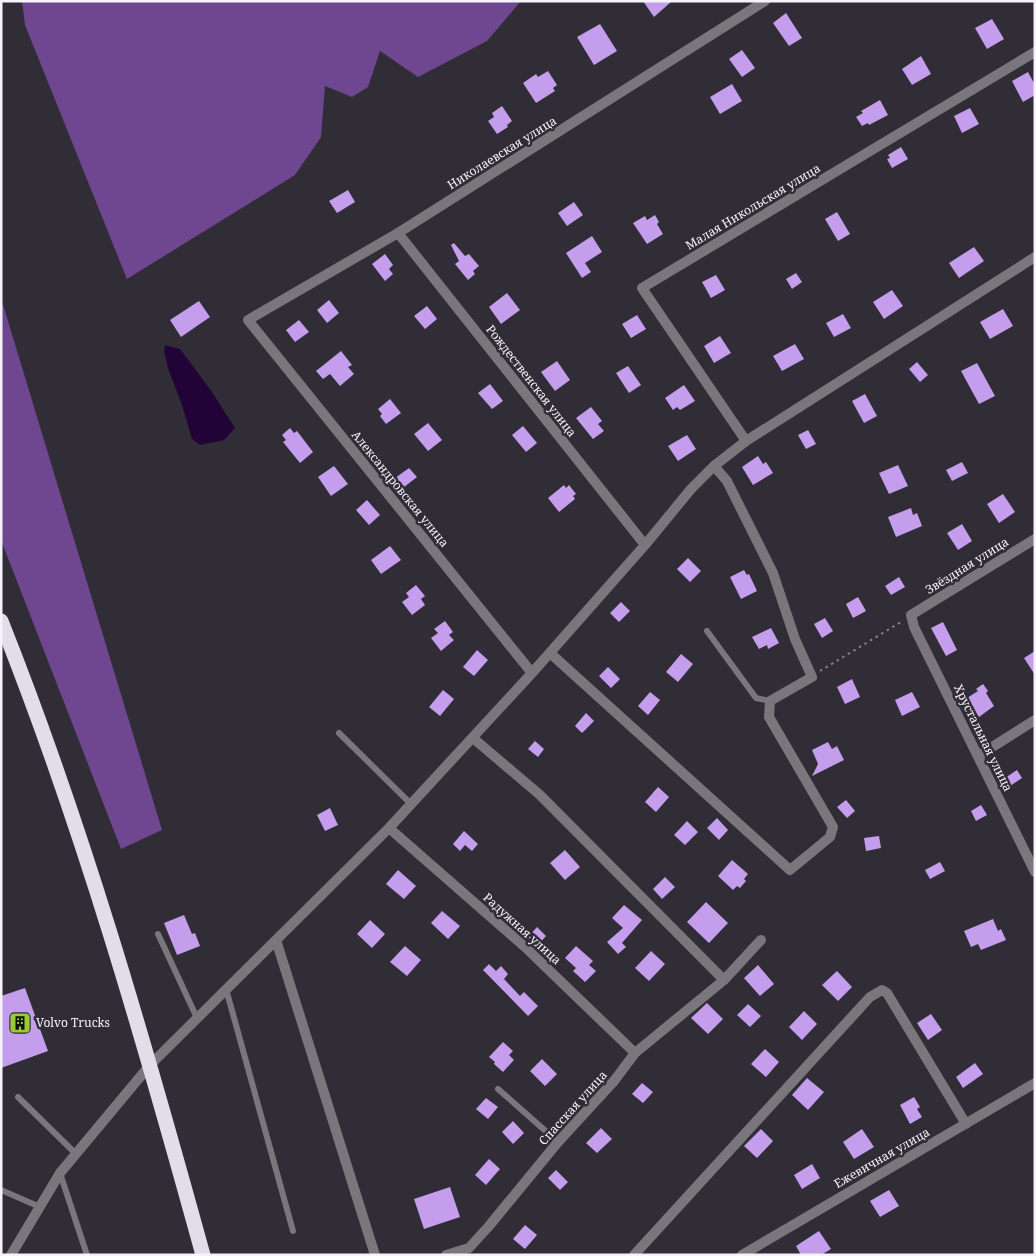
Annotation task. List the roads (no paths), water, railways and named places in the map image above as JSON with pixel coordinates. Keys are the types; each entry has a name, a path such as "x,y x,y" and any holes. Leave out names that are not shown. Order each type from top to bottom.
{"highway":[{"path":"1,621 42,728 116,948 202,1255"}],"street":[{"name":"Николаевская улица","path":"248,320 398,233 765,1"},
{"name":"Малая Никольская улица","path":"746,441 642,288 1035,52"},
{"name":"Рождественская улица","path":"398,233 645,545"},
{"path":"11,1255 60,1173 150,1065 389,828 550,653 645,545 691,489 714,466 746,441 1035,257"},
{"name":"Александровская улица","path":"248,320 532,673"},
{"path":"550,653 790,870 830,837 833,827 770,717 770,701 812,677 795,639 773,573 727,482 714,466"},
{"name":"Звёздная улица","path":"912,615 1035,539"},
{"name":"Хрустальная улица","path":"912,615 914,627 1035,872"},
{"path":"978,756 1035,720"},
{"path":"472,738 540,794 724,980"},
{"name":"Радужная улица","path":"389,828 525,947 635,1053"},
{"path":"276,940 375,1255"},
{"name":"Спасская улица","path":"446,1255 468,1248 489,1226 558,1142 614,1081 635,1053 724,980 761,940"},
{"path":"634,1255 870,997 882,990 887,993 966,1124"},
{"name":"Ежевичная улица","path":"742,1255 1035,1083"}],"lane":[{"path":"707,631 756,698 770,701"},
{"path":"339,733 411,804"},
{"path":"158,934 197,1018"},
{"path":"226,989 293,1231"},
{"path":"498,1089 558,1142"},
{"path":"18,1097 76,1154"},
{"path":"60,1173 87,1255"},
{"path":"1,1190 40,1207"}],"place":[{"name":"Volvo Trucks","path":"20,1023"}]}
